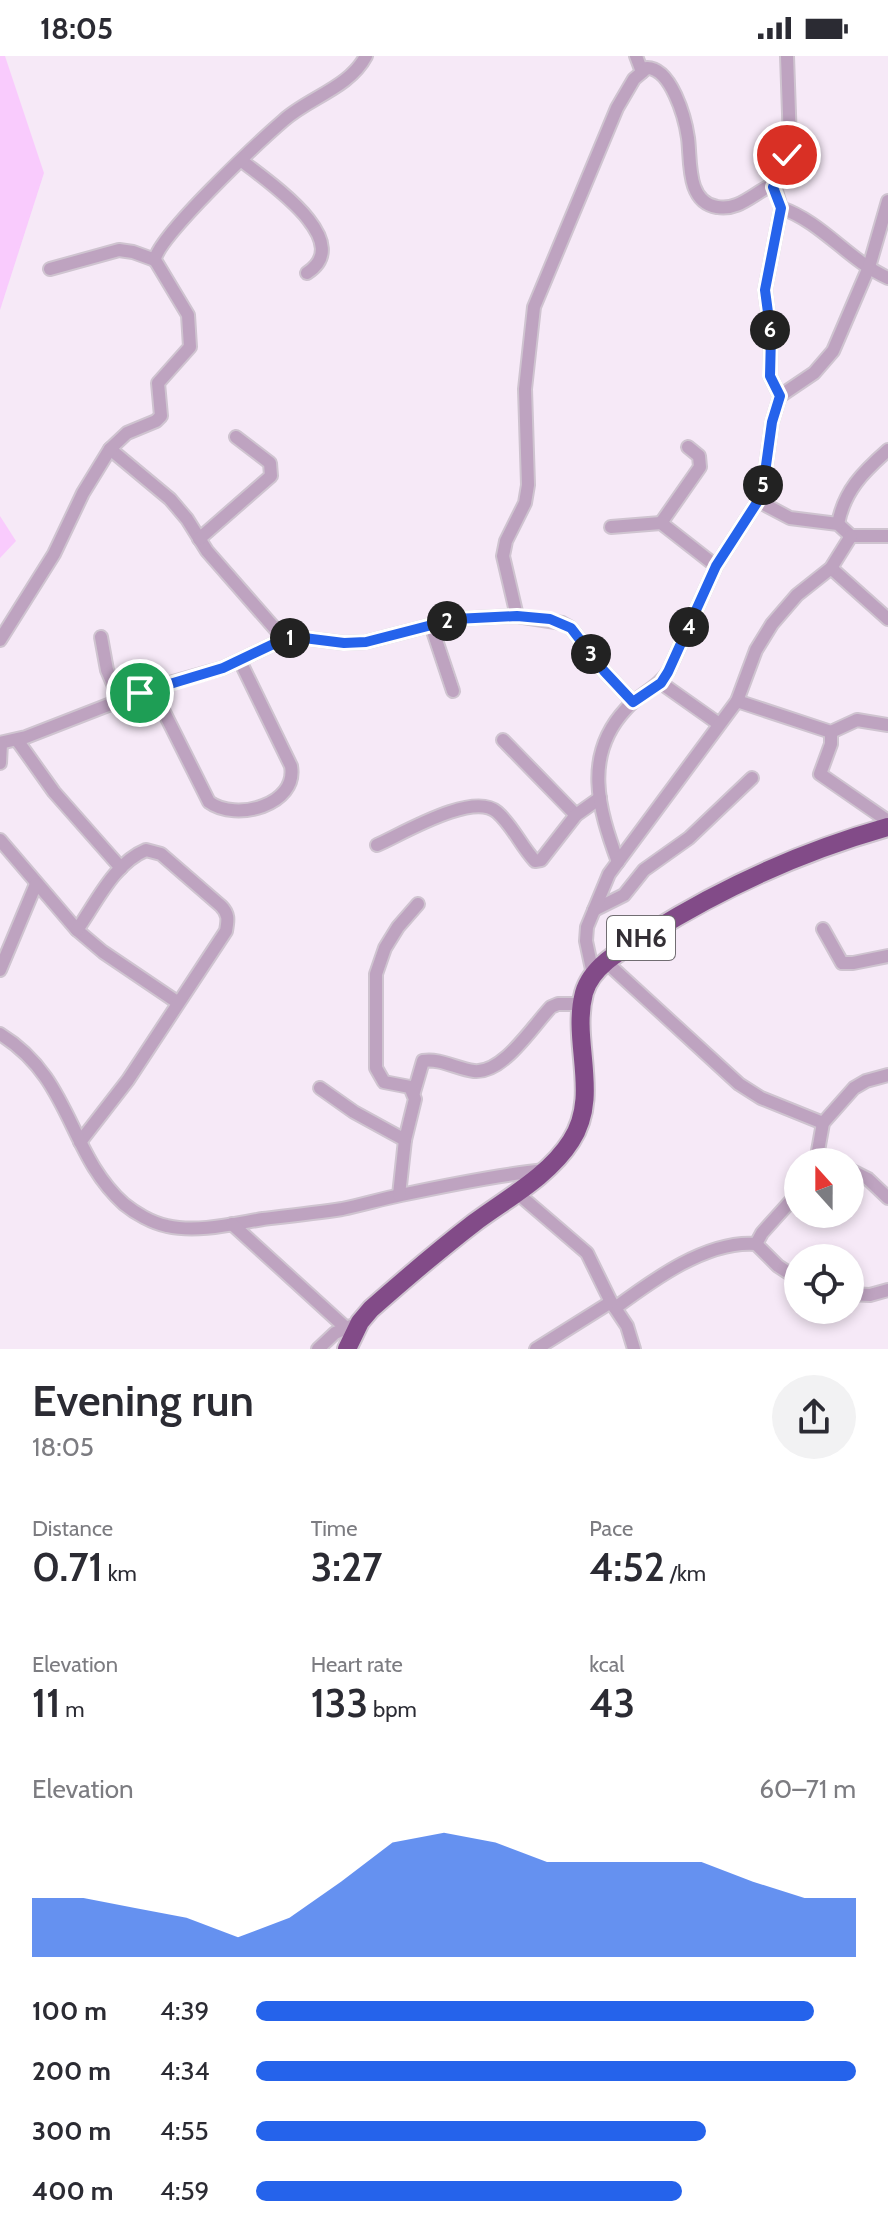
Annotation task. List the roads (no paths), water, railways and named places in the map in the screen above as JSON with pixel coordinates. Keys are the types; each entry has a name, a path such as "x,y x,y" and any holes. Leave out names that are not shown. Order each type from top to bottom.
{"highway":[{"name":"NH6","path":"347,1349 353,1325 419,1267 545,1170 571,1142 584,1109 586,1087 582,1004 585,989 600,968 695,905 738,883 827,847 888,827"}],"street":[{"path":"155,260 164,240 284,120 347,79 366,56"},
{"path":"636,56 642,72"},
{"path":"780,396 770,376 771,335 765,290 781,208 773,187 790,142 787,56"},
{"path":"517,616 503,556 506,541 525,503 528,485 525,389 534,307 617,108 634,79 647,68 654,68 662,71 670,81 688,134 692,180 696,192 704,201 717,207 739,205 765,188 773,187"},
{"path":"242,161 292,202 318,233 323,257 319,265 307,273"},
{"path":"618,862 600,798 598,766 604,739 633,702 661,683 716,566 758,501 772,422 780,396 814,373 833,351 869,267 888,201"},
{"path":"781,208 803,217 888,278"},
{"path":"0,640 54,554 83,493 110,449 127,433 160,419 163,413 158,383 190,347 188,315 155,260 119,250 50,269"},
{"path":"199,539 271,476 272,469 263,456 236,437"},
{"path":"661,523 700,467 699,456 688,447"},
{"path":"110,449 170,499 207,551 284,639"},
{"path":"838,524 842,503 854,483 888,450"},
{"path":"758,501 790,518 838,524 851,536 888,536"},
{"path":"611,527 661,523 716,566"},
{"path":"823,1123 761,1098 739,1084 600,968 586,941 587,927 609,874 737,701 756,650 772,624 797,595 831,568 851,536"},
{"path":"831,568 888,619"},
{"path":"0,763 0,743 17,740 152,688 223,668 284,639 296,637 344,643 366,642 455,619 517,616 550,619 571,628 633,702"},
{"path":"431,625 453,691"},
{"path":"101,637 107,670 120,700"},
{"path":"152,688 209,802 231,811 263,806 290,788 293,776 240,661"},
{"path":"661,683 719,724"},
{"path":"737,701 831,732 857,720 888,725"},
{"path":"831,732 831,744 820,774 888,821"},
{"path":"17,740 54,792 121,868"},
{"path":"503,740 576,815"},
{"path":"594,910 624,895 644,870 689,838 752,778"},
{"path":"377,845 439,816 486,806 504,819 535,861 541,860 576,815 600,798"},
{"path":"0,840 77,930 103,952 177,1002"},
{"path":"77,930 121,868 146,850 153,851 227,912 226,931 128,1080 80,1142"},
{"path":"0,970 36,884"},
{"path":"414,1092 410,1087 384,1082 376,1068 376,974 379,958 391,937 418,904"},
{"path":"823,929 842,963 888,956"},
{"path":"399,1195 405,1140 423,1061 434,1060 478,1071 495,1067 551,1007 582,1004"},
{"path":"0,1034 18,1045 47,1077 62,1101 80,1142 110,1189 139,1214 166,1226 198,1228 344,1208 399,1195 545,1170"},
{"path":"819,1148 823,1123 854,1088 888,1075"},
{"path":"320,1088 354,1112 405,1140"},
{"path":"864,1177 888,1198"},
{"path":"516,1192 587,1253 627,1326 634,1349"},
{"path":"756,1244 784,1209"},
{"path":"232,1224 353,1325 335,1333 318,1349"},
{"path":"536,1349 695,1257 730,1245 756,1244 784,1270"},
{"path":"864,1295 888,1290"}]}
